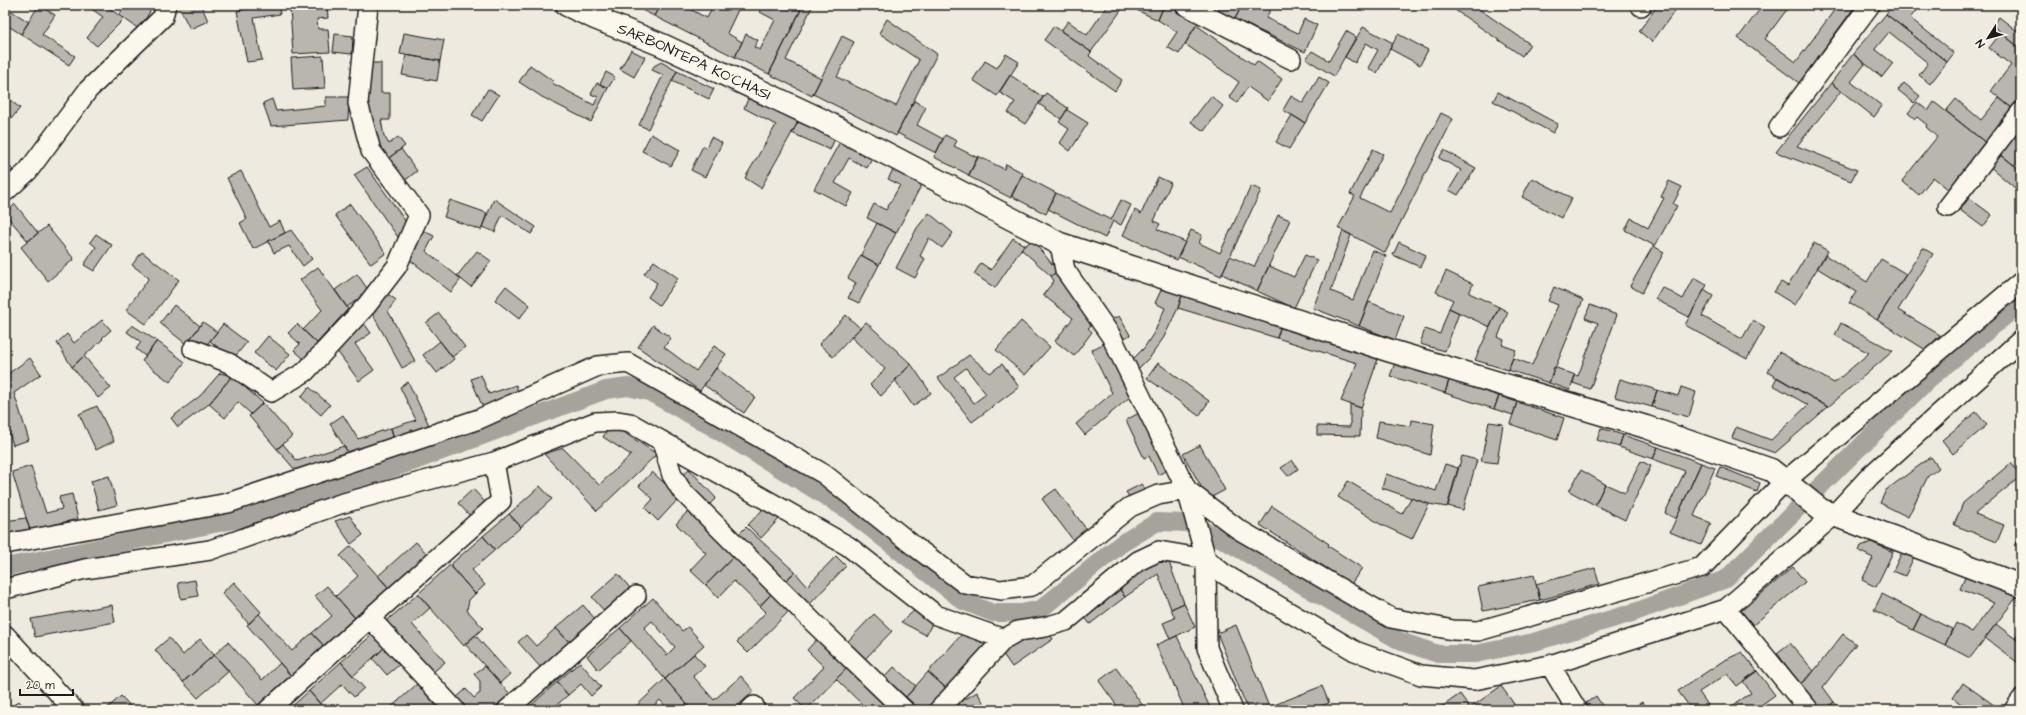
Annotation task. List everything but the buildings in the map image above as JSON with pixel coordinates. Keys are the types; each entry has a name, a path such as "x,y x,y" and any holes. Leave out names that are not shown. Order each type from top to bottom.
{"street":[{"path":"5,192 28,171 88,90 163,17 166,5"},
{"path":"193,349 229,363 271,392 305,372 367,305 397,266 419,215 371,151 358,103 368,5"},
{"name":"SARBONTEPA KO'CHASI","path":"567,5 600,12 662,44 820,119 1060,244 1391,350 1646,427 1771,470 1787,485 1827,512 2021,586"},
{"path":"1185,5 1291,58"},
{"path":"1779,127 1870,5"},
{"path":"1948,207 2021,112"},
{"path":"1060,244 1065,270 1111,336 1189,498 1206,559 1207,648 1233,710"},
{"path":"5,544 228,502 479,419 598,366 628,363 824,474 914,546 965,584 1000,590 1032,586 1130,507 1158,495 1189,498 1238,529 1391,618 1453,630 1478,631 1702,567 1787,485 2021,282"},
{"path":"943,708 1004,639 1018,631 1045,627 1066,621 1138,561 1159,551 1206,559 1224,574 1355,651 1422,675 1474,680 1550,665 1726,610 1827,512 1870,476 2021,340"},
{"path":"5,589 85,569 210,550 340,504 494,462 595,422 618,421 630,423 848,546 936,615 1004,639"},
{"path":"662,441 672,475 682,490 816,625 904,710"},
{"path":"268,710 501,501 494,462"},
{"path":"506,710 636,596"},
{"path":"1726,610 1810,710"},
{"path":"370,618 455,710"},
{"path":"5,635 74,710"},
{"path":"1550,665 1577,710"},
{"path":"2014,710 2021,700"}],"waterway":[{"path":"5,567 248,517 412,462 606,390 628,387 649,392 712,427 846,509 963,601 993,613 1021,613 1041,609 1121,544 1157,522 1187,523 1220,538 1400,641 1438,654 1475,654 1534,642 1632,613 1726,579 1929,379 2021,303"}]}
